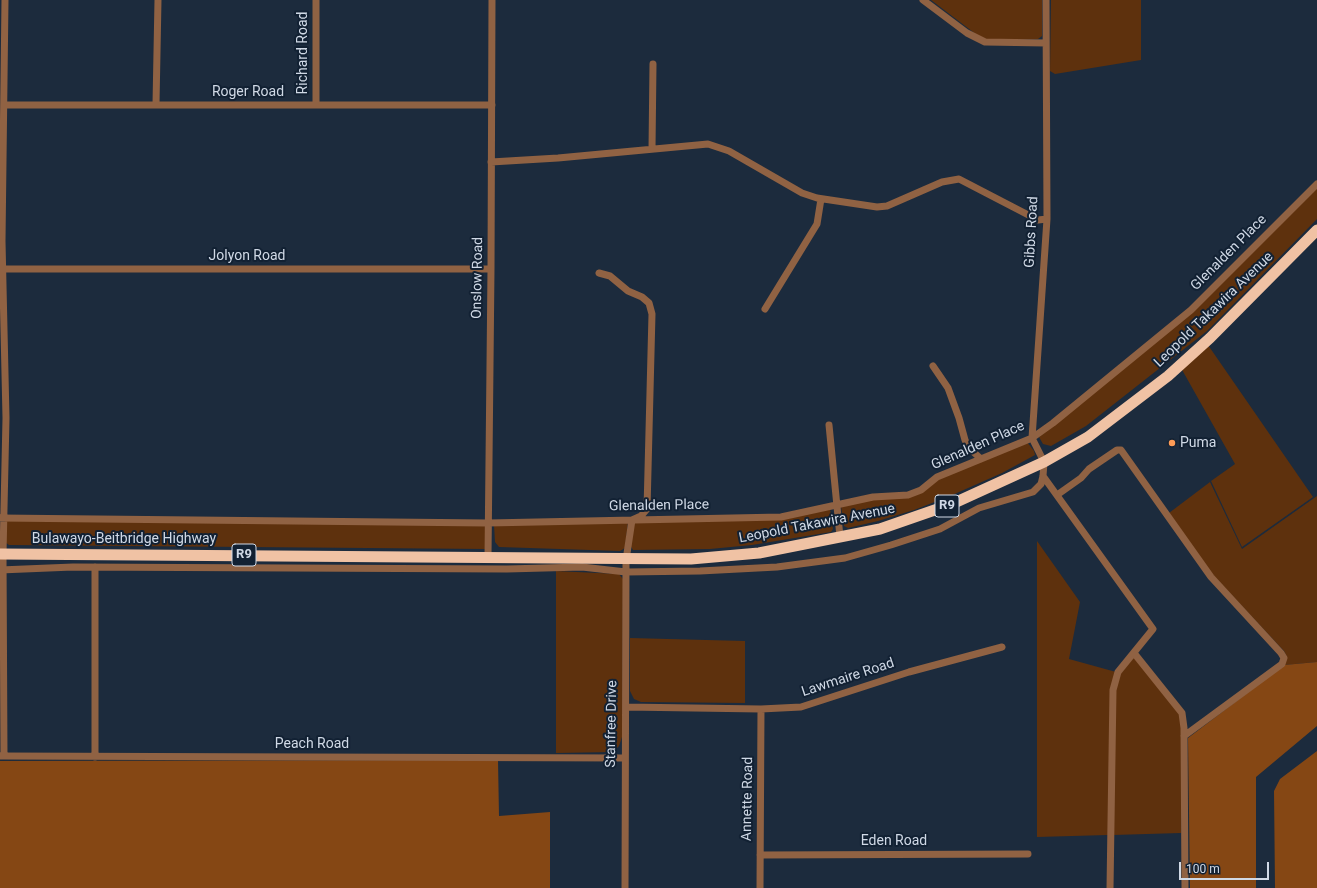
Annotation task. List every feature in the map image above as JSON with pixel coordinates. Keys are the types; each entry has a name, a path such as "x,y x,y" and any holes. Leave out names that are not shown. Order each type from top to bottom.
{"highway":[{"name":"Leopold Takawira Avenue","path":"488,557 508,557 530,563 691,559 759,553 880,529 952,504 1044,462 1088,437 1168,376 1210,338 1317,230"},
{"name":"Bulawayo-Beitbridge Highway","path":"2,554 488,557"}],"street":[{"path":"2,756 2,518 6,418 3,269 5,0"},
{"path":"156,104 158,0"},
{"name":"Richard Road","path":"316,0 316,105"},
{"name":"Onslow Road","path":"488,557 492,0"},
{"path":"923,0 967,33 985,42 1046,43"},
{"name":"Gibbs Road","path":"1032,438 1047,219 1046,0"},
{"path":"652,64 652,149"},
{"name":"Roger Road","path":"4,105 492,104"},
{"path":"492,162 558,158 708,144 720,146 802,194 821,199 877,207 888,206 942,182 959,179 1038,220 1047,219"},
{"name":"Glenalden Place","path":"2,518 488,523 781,517 873,497 908,495 921,490 937,477 1032,438 1059,418 1191,310 1317,184"},
{"path":"765,308 817,224 821,199"},
{"name":"Jolyon Road","path":"3,269 491,268"},
{"path":"599,273 610,276 628,291 642,297 649,303 652,314 647,509 641,516 632,520"},
{"path":"933,366 948,388 969,448 981,459"},
{"path":"829,424 840,537"},
{"path":"2,570 95,567 507,569 530,563 626,572 700,571 778,567 845,558 940,529 979,508 1033,492 1041,484 1044,462 1032,438"},
{"path":"1057,495 1081,478 1089,469 1117,450 1121,450 1212,577 1284,658 1282,664 1184,736"},
{"path":"1043,476 1152,630 1118,672 1113,690 1110,888"},
{"name":"Stanfree Drive","path":"626,888 624,758 626,707 626,560 632,520"},
{"path":"377,568 388,556"},
{"path":"507,569 508,557"},
{"path":"95,567 95,757"},
{"name":"Lawmaire Road","path":"626,707 761,710 811,705 869,684 1002,646"},
{"path":"1134,653 1182,713 1184,736 1185,888"},
{"name":"Annette Road","path":"760,888 761,710"},
{"name":"Peach Road","path":"2,756 624,758"},
{"name":"Eden Road","path":"760,855 1028,854"}],"shaded area":[{"path":"931,0 1042,0 1042,36 1038,39 988,40 977,35"},
{"path":"1051,0 1141,0 1141,60 1055,74 1050,71"},
{"path":"1317,186 1317,219 1207,331 1086,426 1051,446 1043,444 1039,437 1192,311"},
{"path":"1208,345 1313,497 1242,547 1211,481 1235,464 1181,368"},
{"path":"1027,442 1034,451 1035,455 1002,473 914,510 848,528 844,526 841,506 874,498 897,497"},
{"path":"1210,482 1242,549 1317,496 1317,662 1284,665 1287,657 1284,651 1213,575 1169,513"},
{"path":"830,509 833,529 831,532 752,545 710,549 633,550 630,545 631,529 636,521 781,519"},
{"path":"5,520 487,525 486,549 9,545 5,542"},
{"path":"628,522 625,548 620,551 499,547 495,542 494,525"},
{"path":"1037,541 1080,602 1069,659 1116,672 1108,835 1037,837"},
{"path":"556,571 619,574 623,579 622,737 619,746 613,752 556,753"},
{"path":"630,638 745,641 745,703 641,702 634,699 630,691"},
{"path":"1134,657 1180,714 1182,729 1181,833 1113,835 1115,690 1121,673"},
{"path":"1317,662 1317,726 1256,777 1256,888 1190,888 1188,738 1284,665"},
{"path":"1317,751 1317,888 1275,888 1274,791 1280,779"},
{"path":"498,760 499,816 550,812 550,888 0,888 0,761"}],"place":[{"name":"Puma","path":"1172,443"}]}
